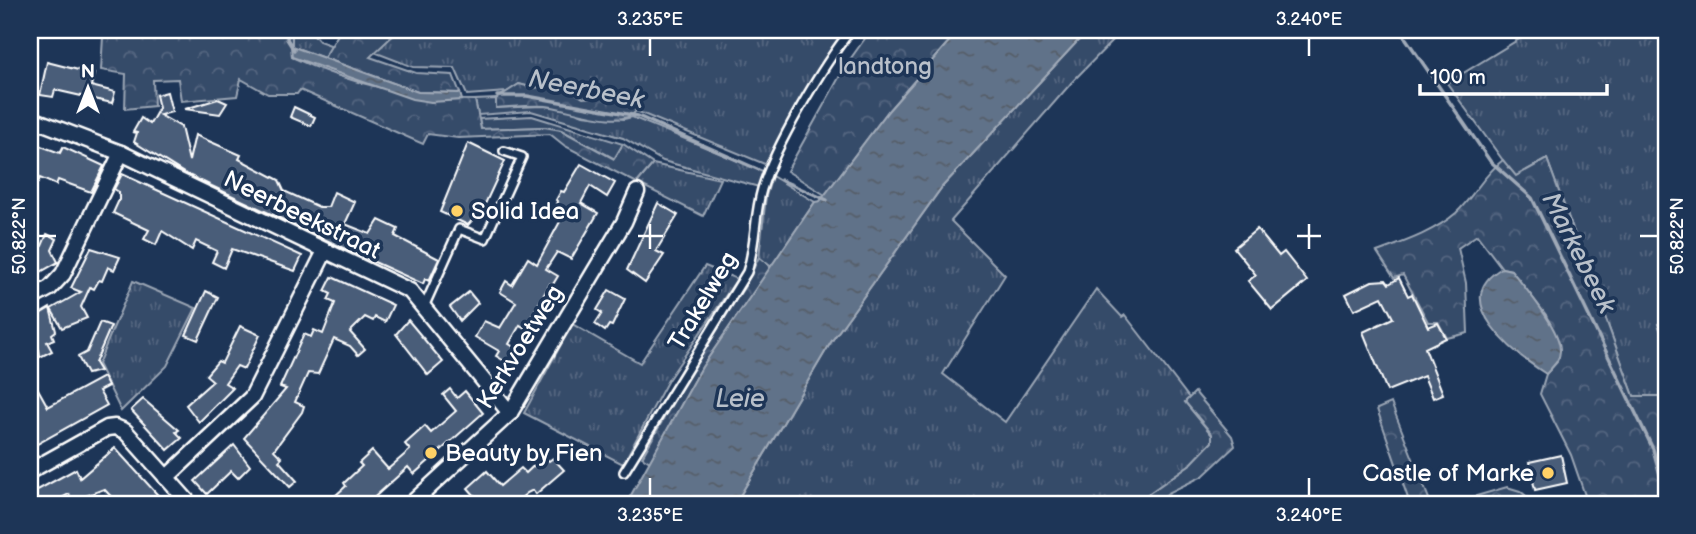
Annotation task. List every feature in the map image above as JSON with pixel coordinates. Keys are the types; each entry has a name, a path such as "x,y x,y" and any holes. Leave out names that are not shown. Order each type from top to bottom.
{"street":[{"name":"Neerbeekstraat","path":"30,118 121,153 324,253 410,291 510,413"},
{"path":"30,299 56,283 63,274 121,153"},
{"name":"Kerkvoetweg","path":"411,504 510,413 624,222 637,192"},
{"path":"166,478 252,397 324,253"},
{"path":"30,471 115,427 125,431 190,504"}],"lane":[{"name":"Trakelweg","path":"624,472 704,337 747,272 755,250 762,190 774,159 827,65 851,30"},
{"path":"424,308 459,229 485,239 522,157 504,151"}],"green space":[{"path":"95,30 292,30 292,57 334,74 381,88 430,97 475,100 481,129 544,127 561,130 614,159 623,144 653,164 637,183 565,146 550,134 458,138 428,134 423,144 300,90 297,94 268,94 241,79 237,96 181,101 178,79 153,80 154,106 125,109 126,74 101,70 103,37"},
{"path":"292,30 310,30 319,41 333,46 324,58 291,46"},
{"path":"337,30 399,30 370,57 416,73 453,75 460,93 418,92 324,58 340,31"},
{"path":"399,30 845,30 830,51 767,165 636,111 632,103 607,93 583,98 567,86 534,88 519,84 507,92 467,95 455,68 413,67 374,52"},
{"name":"landtong","path":"871,30 959,30 889,110 825,195 787,171 846,65"},
{"path":"1088,30 1123,30 1073,81 951,221 1005,275 943,374 1005,422 1096,289 1122,317 1125,315 1189,398 1185,402 1212,435 1212,442 1192,463 1134,504 735,504 831,342 942,187"},
{"path":"1534,30 1666,30 1666,320 1658,324 1666,345 1666,396 1634,396 1547,159 1515,177 1447,83"},
{"path":"519,84 534,88 562,84 583,98 619,96 631,103 636,111 619,119 546,106 496,108 496,99"},
{"path":"496,99 497,108 542,106 567,108 583,115 624,119 632,117 763,171 759,187 663,161 623,138 531,111 478,115 475,100"},
{"path":"532,116 623,144 615,159 561,130 544,127 481,129 479,119"},
{"path":"1547,159 1634,396 1666,396 1666,504 1588,504 1571,455 1540,394 1546,374 1557,362 1546,315 1511,270 1502,268 1477,235 1458,248 1466,283 1468,333 1447,338 1438,322 1428,322 1403,275 1394,278 1377,252 1418,236 1447,220 1503,160 1516,176"},
{"path":"653,164 720,179 703,216 637,183"},
{"path":"772,176 815,202 771,267 759,257 766,196"},
{"path":"759,257 771,267 702,367 650,462 642,457 695,363 745,286"},
{"path":"705,266 737,279 668,380 623,464 524,413 572,324 640,363"},
{"path":"133,281 196,308 167,366 121,411 98,364"},
{"path":"1195,392 1232,436 1235,446 1203,476 1168,493 1156,504 1134,504 1192,463 1212,442 1212,434 1185,402"},
{"path":"1391,403 1431,504 1410,504 1377,409"},
{"path":"1507,487 1520,491 1536,504 1449,504"}],"water":[{"name":"Leie","path":"959,30 1088,30 942,187 831,342 735,504 626,504 702,367 815,202 820,201 889,110"},
{"path":"291,46 418,92 460,93 462,100 431,102 412,99 292,57"},
{"path":"1502,268 1511,270 1555,332 1560,355 1546,374 1504,340 1491,326 1483,310 1481,295 1487,281"}],"building":[{"path":"47,62 94,74 91,86 115,92 112,103 55,90 53,97 40,95"},
{"path":"167,92 172,112 160,115 181,127 189,161 195,135 241,155 239,159 279,180 284,191 319,207 328,207 334,192 355,202 345,224 370,234 379,220 398,229 395,236 439,259 429,281 425,279 423,284 341,247 184,173 134,142 137,133 133,132 141,118 150,124 159,108 156,95"},
{"path":"218,99 227,103 220,114 185,109"},
{"path":"294,107 315,117 311,126 290,117"},
{"path":"30,142 60,153 63,147 104,166 91,192 58,180 56,185 40,178 38,183 30,180"},
{"path":"468,143 505,161 479,217 476,216 468,225 440,212"},
{"path":"581,164 615,183 607,197 590,186 581,203 598,213 571,259 557,252 546,269 558,276 552,286 550,284 525,328 520,325 509,344 517,349 508,363 496,356 499,351 475,337 484,321 500,328 516,302 500,292 506,281 512,285 528,258 537,264 562,218 552,213 558,202 556,200"},
{"path":"122,174 302,256 295,271 232,249 224,268 212,262 217,251 196,241 192,250 162,231 156,245 144,239 149,230 113,213 119,200 119,192 114,189"},
{"path":"658,203 678,215 656,251 664,255 645,283 627,270"},
{"path":"1257,229 1279,256 1284,252 1307,281 1272,310 1248,281 1256,275 1234,248"},
{"path":"47,234 57,239 52,250 58,262 30,278 30,256 42,246"},
{"path":"91,248 120,257 114,270 108,267 102,281 99,280 94,289 90,287 81,307 87,318 62,328 51,309 81,292 71,288"},
{"path":"332,277 393,305 385,322 375,317 373,321 365,317 350,332 365,349 358,355 350,346 334,339 318,374 308,373 295,402 304,406 302,412 274,450 282,458 279,461 297,481 290,487 244,438 286,389 280,387 304,334 311,337 314,330 323,334 335,303 328,300 331,294 325,291"},
{"path":"1399,278 1408,296 1412,294 1428,327 1438,323 1446,338 1425,348 1443,394 1433,398 1424,376 1387,391 1363,332 1393,318 1382,297 1354,310 1346,294 1372,281 1386,280 1389,284"},
{"path":"609,290 625,299 612,326 609,325 605,331 595,324 602,313 597,310"},
{"path":"206,291 218,297 198,340 186,335"},
{"path":"469,292 478,303 460,321 450,307"},
{"path":"50,308 56,331 52,334 54,339 47,342 52,351 40,357 39,350 30,355 30,320"},
{"path":"408,320 443,362 428,375 396,334"},
{"path":"100,322 111,326 95,363 100,371 87,374 78,357 87,352"},
{"path":"240,326 260,335 244,369 237,366 225,383 233,388 199,422 186,405 213,381 206,375 218,361 222,363"},
{"path":"103,377 108,386 99,391 107,405 30,448 30,392 38,389 48,407"},
{"path":"450,389 457,398 465,391 483,413 414,474 408,467 367,504 326,504 346,486 344,483 362,466 359,463 372,451 388,469 410,450 405,444 425,426 431,433 456,411 443,395"},
{"path":"143,399 179,430 176,432 182,438 168,450 131,410"},
{"path":"234,445 250,466 238,478 231,471 207,494 195,481"},
{"path":"115,448 166,504 118,504 104,489 73,501 69,494 50,504 30,504 30,494 76,469 80,478"},
{"name":"Castle of Marke","path":"1561,455 1567,483 1535,490 1529,462"},
{"path":"544,456 549,461 553,458 564,470 536,494 533,490 514,504 482,504 468,488 487,471 500,486 521,468 526,473"}],"waterway":[{"name":"Neerbeek","path":"288,30 287,39 294,50"},
{"name":"Markebeek","path":"1400,30 1490,161 1532,198 1653,449 1662,482"},
{"name":"Neerbeek","path":"497,96 527,96 638,116 757,169"},
{"name":"Neerbeek","path":"781,180 827,200"},
{"name":"Markebeek","path":"1663,490 1666,501"}],"place":[{"name":"Solid Idea","path":"457,211"},
{"name":"Beauty by Fien","path":"431,453"},
{"name":"Castle of Marke","path":"1548,473"}]}
